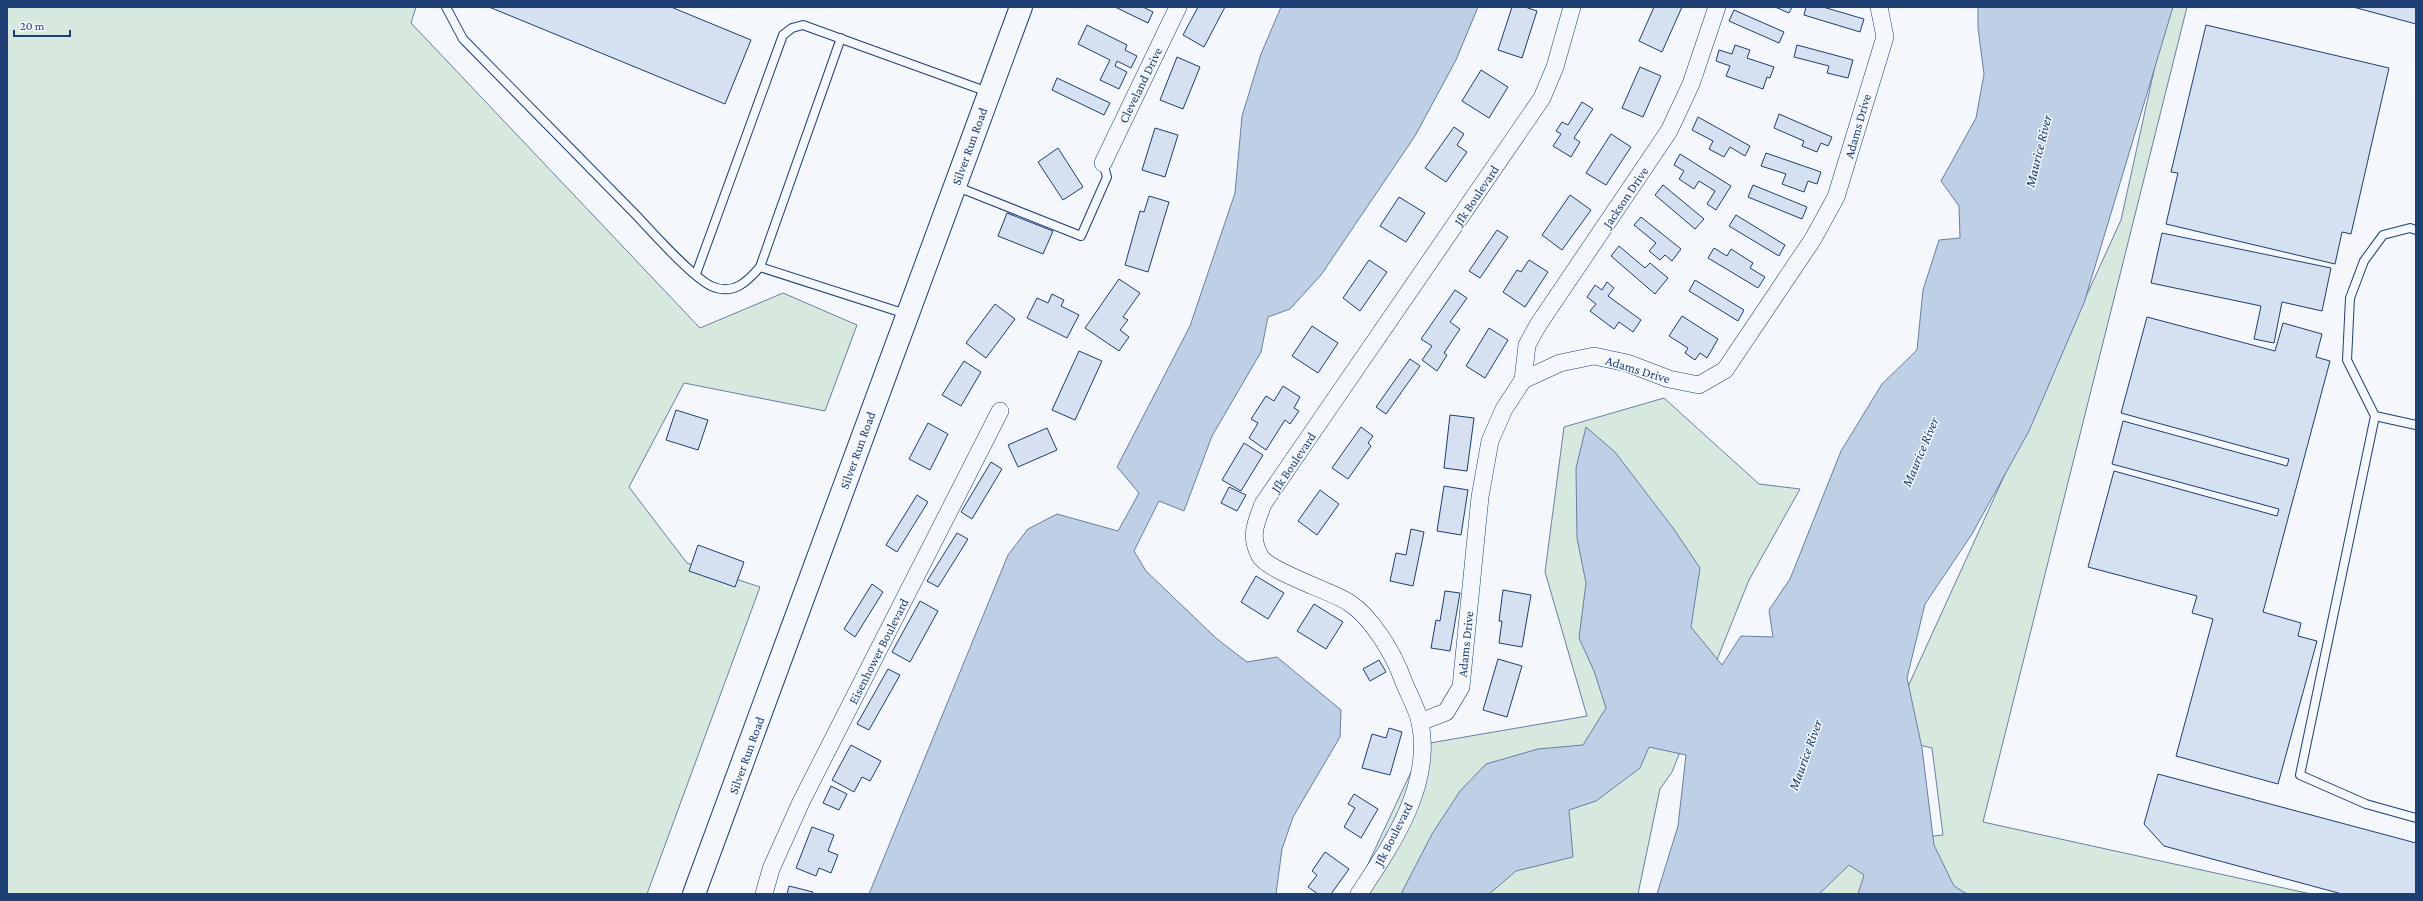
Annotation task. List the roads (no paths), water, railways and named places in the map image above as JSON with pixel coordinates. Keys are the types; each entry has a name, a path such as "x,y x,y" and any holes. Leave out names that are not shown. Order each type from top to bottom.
{"main road":[{"name":"Silver Run Road","path":"694,894 1021,7"}],"street":[{"name":"Cleveland Drive","path":"1103,163 1178,7"},
{"name":"Jfk Boulevard","path":"1359,894 1384,856 1405,818 1420,777 1422,770 1420,722 1399,668 1379,632 1349,602 1281,571 1260,557 1252,532 1263,504 1542,98 1556,67 1572,7"},
{"name":"Jackson Drive","path":"1523,380 1527,345 1538,326 1669,131 1691,84 1717,7"},
{"name":"Adams Drive","path":"1420,722 1446,712 1461,687 1480,497 1490,442 1504,409 1523,380 1560,363 1594,356 1627,363 1669,379 1699,385 1725,370 1813,239 1836,197 1885,37 1879,7"},
{"name":"Eisenhower Boulevard","path":"764,894 771,869 801,802 1000,411"}],"lane":[{"path":"446,7 463,39 696,274 711,286 724,290 736,288 748,281 760,267 840,38"},
{"path":"696,274 783,35 792,28 803,25 989,93"},
{"path":"955,185 1081,236 1107,177 1103,163"},
{"path":"2416,230 2410,228 2383,236 2364,261 2350,298 2347,360 2375,416 2300,775 2366,804 2416,818"},
{"path":"760,267 907,314"},
{"path":"2375,416 2416,425"}],"water":[{"path":"1281,7 1478,7 1456,60 1415,136 1321,275 1290,309 1268,317 1261,352 1212,436 1184,511 1159,501 1134,551 1146,571 1217,639 1247,662 1277,657 1341,710 1340,737 1293,817 1282,849 1276,894 869,894 1008,555 1028,529 1057,514 1118,531 1139,493 1117,467 1190,326 1235,193 1242,116 1261,54"},
{"name":"Maurice River","path":"1978,7 2173,7 2084,303 2029,431 1972,534 1925,604 1907,678 1922,748 1934,845 1954,886 1967,894 1858,894 1864,875 1849,865 1819,894 1657,894 1678,826 1686,755 1649,747 1640,768 1596,801 1569,810 1573,857 1516,871 1489,894 1401,894 1432,834 1460,791 1486,764 1538,749 1583,745 1606,708 1594,671 1579,638 1586,583 1577,538 1576,468 1586,427 1615,452 1673,528 1700,568 1691,627 1722,665 1741,636 1773,637 1769,610 1790,579 1841,451 1882,384 1917,350 1923,290 1939,240 1960,238 1959,206 1941,181 1976,118 1984,74 1978,28"}]}
